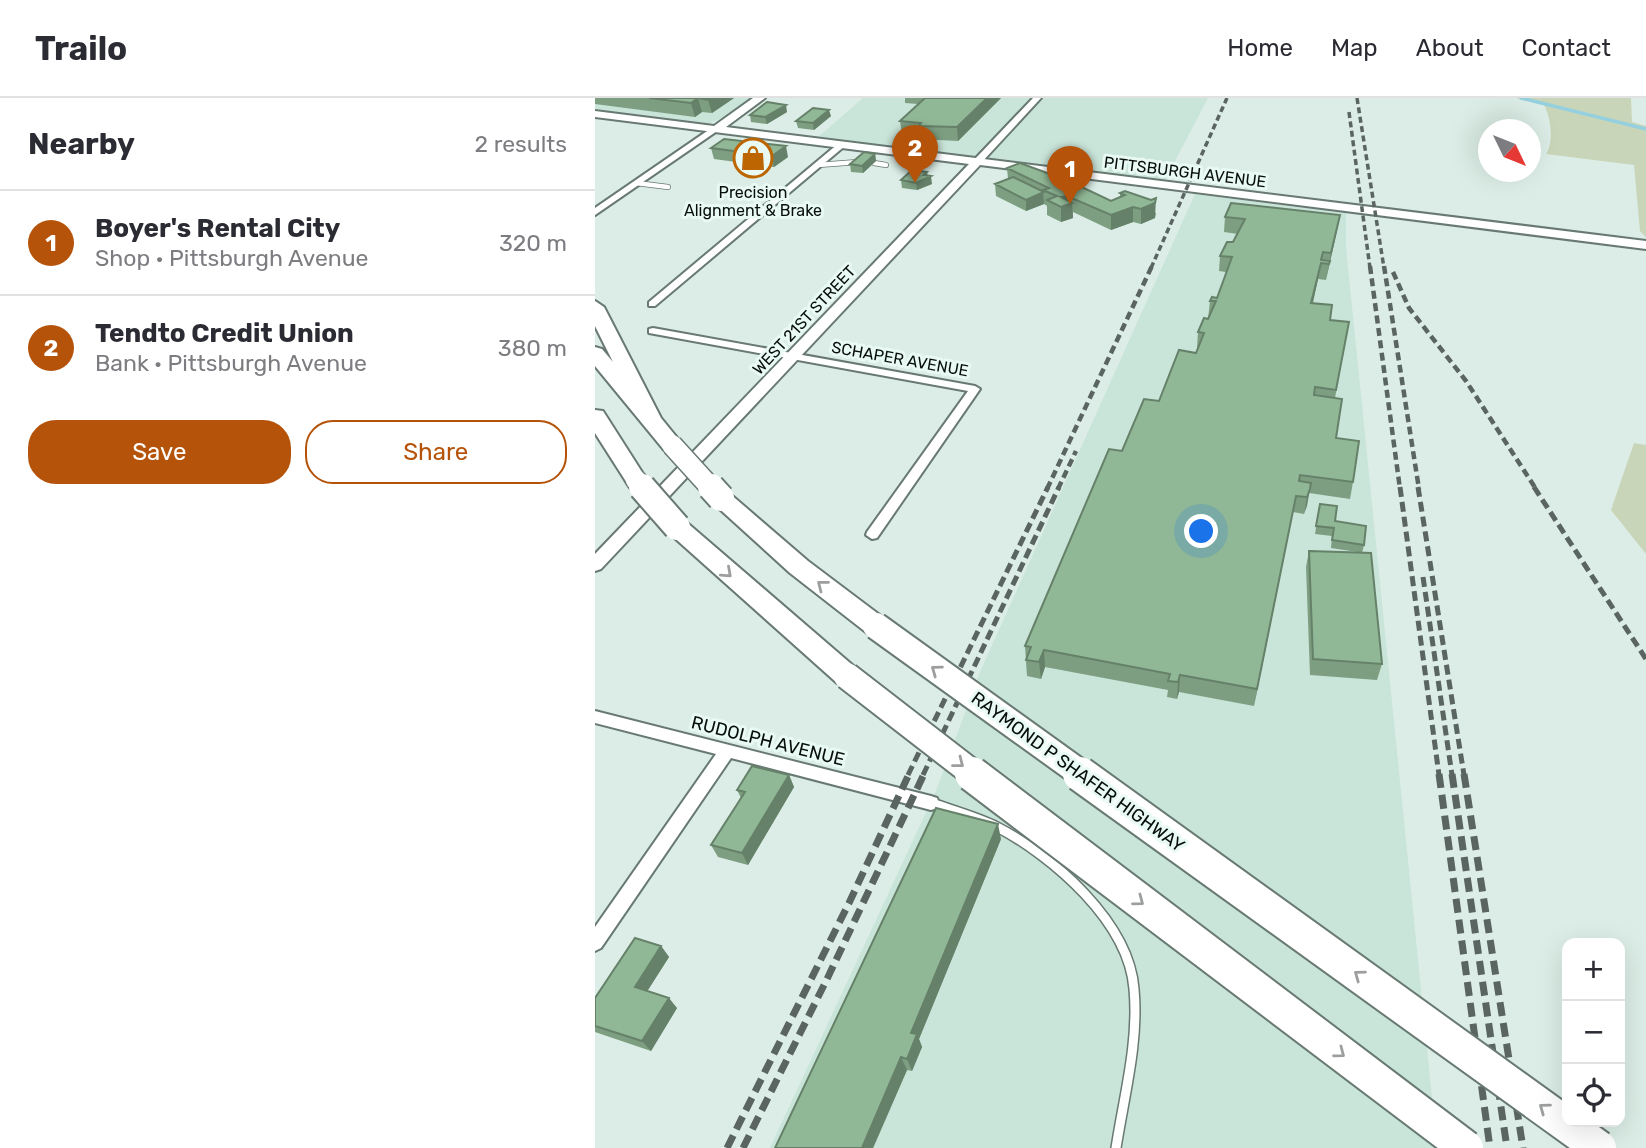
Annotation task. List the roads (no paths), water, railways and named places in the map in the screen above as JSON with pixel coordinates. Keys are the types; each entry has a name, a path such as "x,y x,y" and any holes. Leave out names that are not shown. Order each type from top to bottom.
{"highway":[{"path":"595,307 651,417"},
{"name":"RAYMOND P SHAFER HIGHWAY","path":"595,354 721,498 799,567 876,626 1599,1148"},
{"path":"595,416 636,480"},
{"path":"595,437 677,527 847,676 1010,803 1466,1148"}],"street":[{"path":"595,212 760,98"},
{"name":"WEST 21ST STREET","path":"595,565 1037,98"},
{"name":"PITTSBURGH AVENUE","path":"595,114 1646,245"},
{"path":"652,304 842,145"},
{"name":"SCHAPER AVENUE","path":"653,331 975,389 872,535"},
{"name":"RUDOLPH AVENUE","path":"595,717 931,803"},
{"path":"595,942 727,751"}],"lane":[{"path":"818,165 862,162"},
{"path":"874,163 886,165"},
{"path":"636,183 668,187"},
{"path":"931,803 999,828 1018,840 1071,881 1100,910 1121,939 1132,968 1135,996 1131,1047 1116,1148"}],"waterway":[{"path":"1521,98 1646,129"}],"railway":[{"path":"1151,268 1227,98"},
{"path":"1357,98 1384,268"},
{"path":"1349,112 1370,268"},
{"path":"1047,489 1152,266"},
{"path":"1370,266 1400,489"},
{"path":"1384,266 1419,489"},
{"path":"1393,272 1409,308 1466,381 1536,489"},
{"path":"1058,489 1076,451"},
{"path":"908,775 1048,487"},
{"path":"923,775 1059,487"},
{"path":"1400,487 1439,775"},
{"path":"1418,487 1464,775"},
{"path":"1534,487 1646,659"},
{"path":"1423,577 1452,775"},
{"path":"727,1148 849,903 909,774"},
{"path":"743,1148 924,774"},
{"path":"1439,774 1490,1148"},
{"path":"1452,774 1507,1148"},
{"path":"1464,774 1523,1148"}],"place":[{"name":"Precision Alignment & Brake","path":"753,158"},
{"name":"Tendto Credit Union","path":"915,183"},
{"name":"Boyer's Rental City","path":"1070,204"}]}
